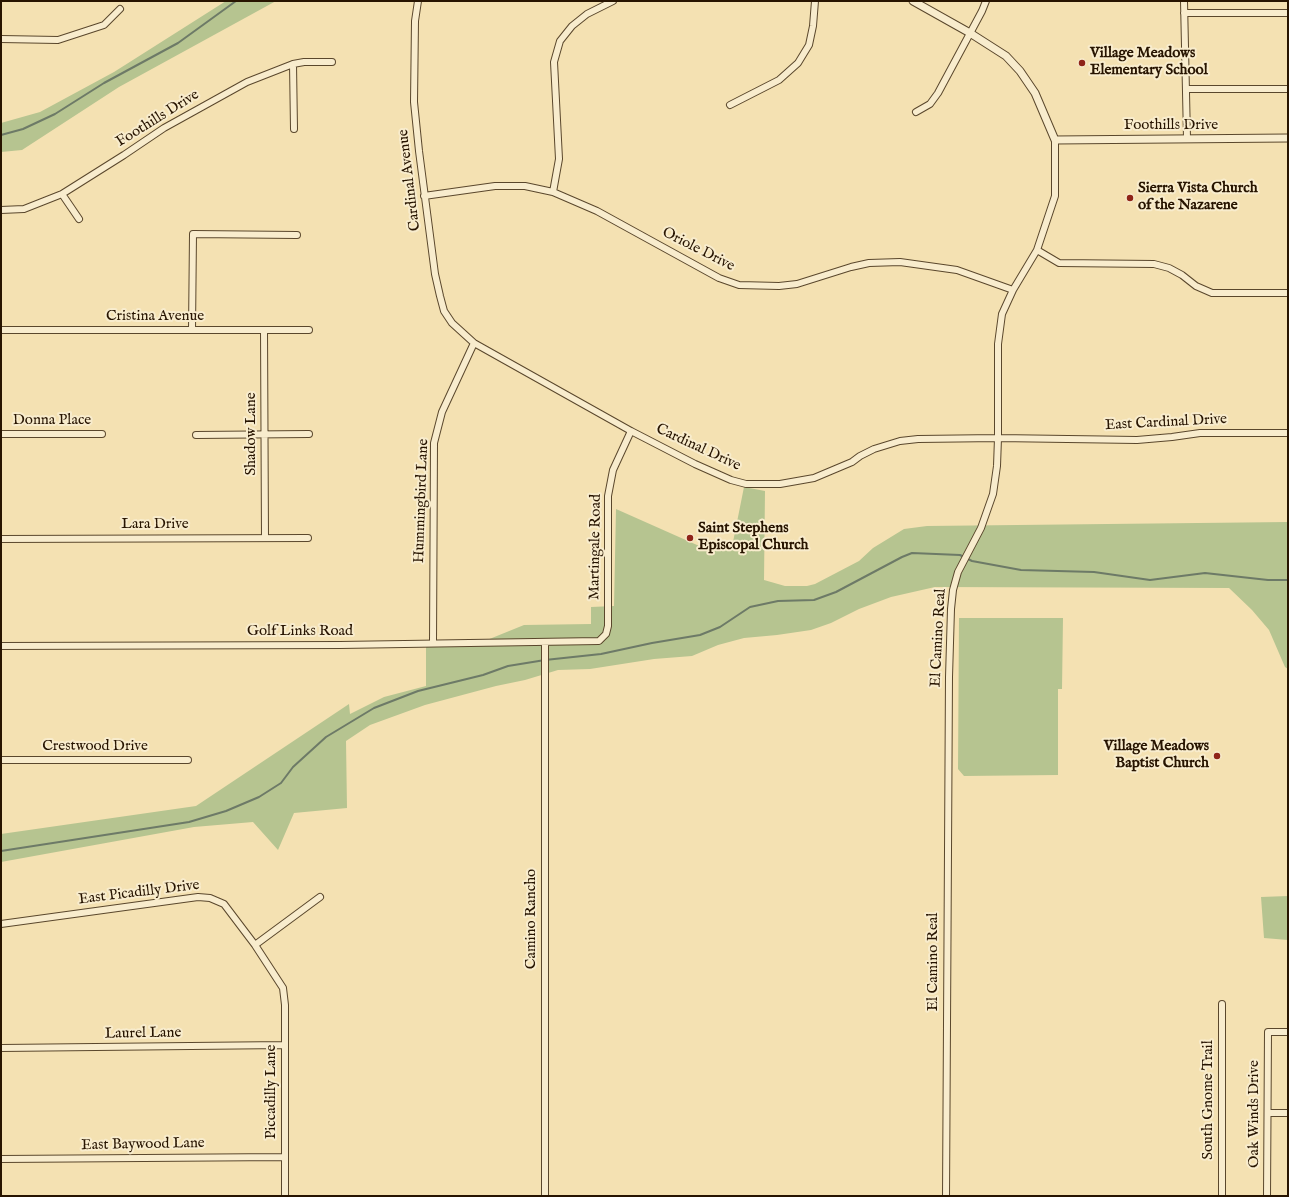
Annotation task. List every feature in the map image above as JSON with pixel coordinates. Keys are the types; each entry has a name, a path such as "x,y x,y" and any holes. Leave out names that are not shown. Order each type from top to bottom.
{"street":[{"name":"Cardinal Avenue","path":"418,1 415,21 414,102 424,196 435,274 444,311 452,323 474,343"},
{"path":"553,192 559,159 554,62 560,41 572,26 587,14 613,1"},
{"path":"730,105 779,80 798,63 809,45 813,26 815,1"},
{"name":"El Camino Real","path":"913,1 970,33 1006,56 1020,71 1035,93 1055,140 1055,196 1037,250 1013,290 1002,314 998,344 997,466 993,494 981,528 958,572 952,596 949,662 946,1196"},
{"path":"916,112 930,104 938,93 986,1"},
{"path":"1184,1 1187,138"},
{"path":"1,39 58,40 104,25 120,9"},
{"path":"1184,13 1288,13"},
{"name":"Foothills Drive","path":"1,210 24,209 62,194 164,128 246,82 293,64 304,62 332,62"},
{"path":"293,64 294,129"},
{"path":"1186,89 1288,89"},
{"name":"Foothills Drive","path":"1055,140 1288,138"},
{"name":"Oriole Drive","path":"424,196 496,186 525,186 553,192 597,211 719,278 738,285 779,286 797,284 851,267 900,262 957,270 1013,290"},
{"path":"62,194 79,219"},
{"path":"192,330 193,234 297,235"},
{"path":"1037,250 1059,263 1154,264 1169,268 1182,275 1196,286 1212,293 1288,293"},
{"name":"Cristina Avenue","path":"1,330 309,330"},
{"name":"Shadow Lane","path":"264,330 265,538"},
{"name":"Cardinal Drive","path":"474,343 631,431 731,480 746,484 767,485 814,478 852,462 874,449 900,441 924,439 998,438"},
{"name":"Hummingbird Lane","path":"433,644 434,443 442,412 474,343"},
{"name":"Martingale Road","path":"599,641 606,634 608,626 608,496 613,470 631,431"},
{"name":"East Cardinal Drive","path":"998,438 1137,440 1172,438 1200,433 1288,432"},
{"name":"Donna Place","path":"1,434 102,434"},
{"path":"196,435 309,434"},
{"name":"Lara Drive","path":"1,539 308,538"},
{"name":"Golf Links Road","path":"1,646 433,644 599,641"},
{"name":"Camino Rancho","path":"545,643 545,1196"},
{"name":"Crestwood Drive","path":"1,760 188,760"},
{"name":"East Picadilly Drive","path":"1,924 198,897 210,898 224,904 255,946 283,988"},
{"path":"255,946 320,897"},
{"name":"Piccadilly Lane","path":"283,988 285,1005 285,1196"},
{"name":"South Gnome Trail","path":"1222,1004 1222,1196"},
{"name":"Oak Winds Drive","path":"1267,1196 1268,1032 1288,1032"},
{"name":"Laurel Lane","path":"1,1048 285,1045"},
{"path":"1268,1113 1288,1112"},
{"name":"East Baywood Lane","path":"1,1159 285,1157"}],"green space":[{"path":"226,1 276,1 119,87 22,150 1,152 1,123 40,112 114,72"},
{"path":"744,487 765,491 764,580 785,586 807,586 815,584 859,561 873,548 904,529 927,526 1288,522 1288,669 1285,667 1269,630 1252,610 1229,588 935,587 891,597 811,630 744,638 718,645 692,656 654,659 590,669 558,670 525,680 496,686 425,705 370,725 346,741 347,808 294,813 278,850 253,822 194,827 1,862 1,834 196,806 349,704 350,714 384,697 426,686 426,647 487,640 524,625 591,624 591,607 614,606 616,509 706,549 732,547"},
{"path":"959,618 1063,618 1062,689 1058,689 1058,775 964,776 958,769"},
{"path":"1288,896 1288,940 1264,938 1261,897"}],"waterway":[{"path":"1,135 23,129 55,114 104,83 178,43 236,1"},
{"path":"1,851 189,822 226,811 259,797 281,783 293,767 326,737 374,708 418,691 483,675 508,666 545,660 601,654 700,635 720,627 750,607 778,601 814,600 836,592 912,553 960,555 972,561 1021,570 1094,572 1150,580 1205,573 1268,580 1288,580"}],"place":[{"name":"Village Meadows Elementary School","path":"1082,63"},
{"name":"Sierra Vista Church of the Nazarene","path":"1130,198"},
{"name":"Saint Stephens Episcopal Church","path":"690,538"},
{"name":"Village Meadows Baptist Church","path":"1217,756"}]}
